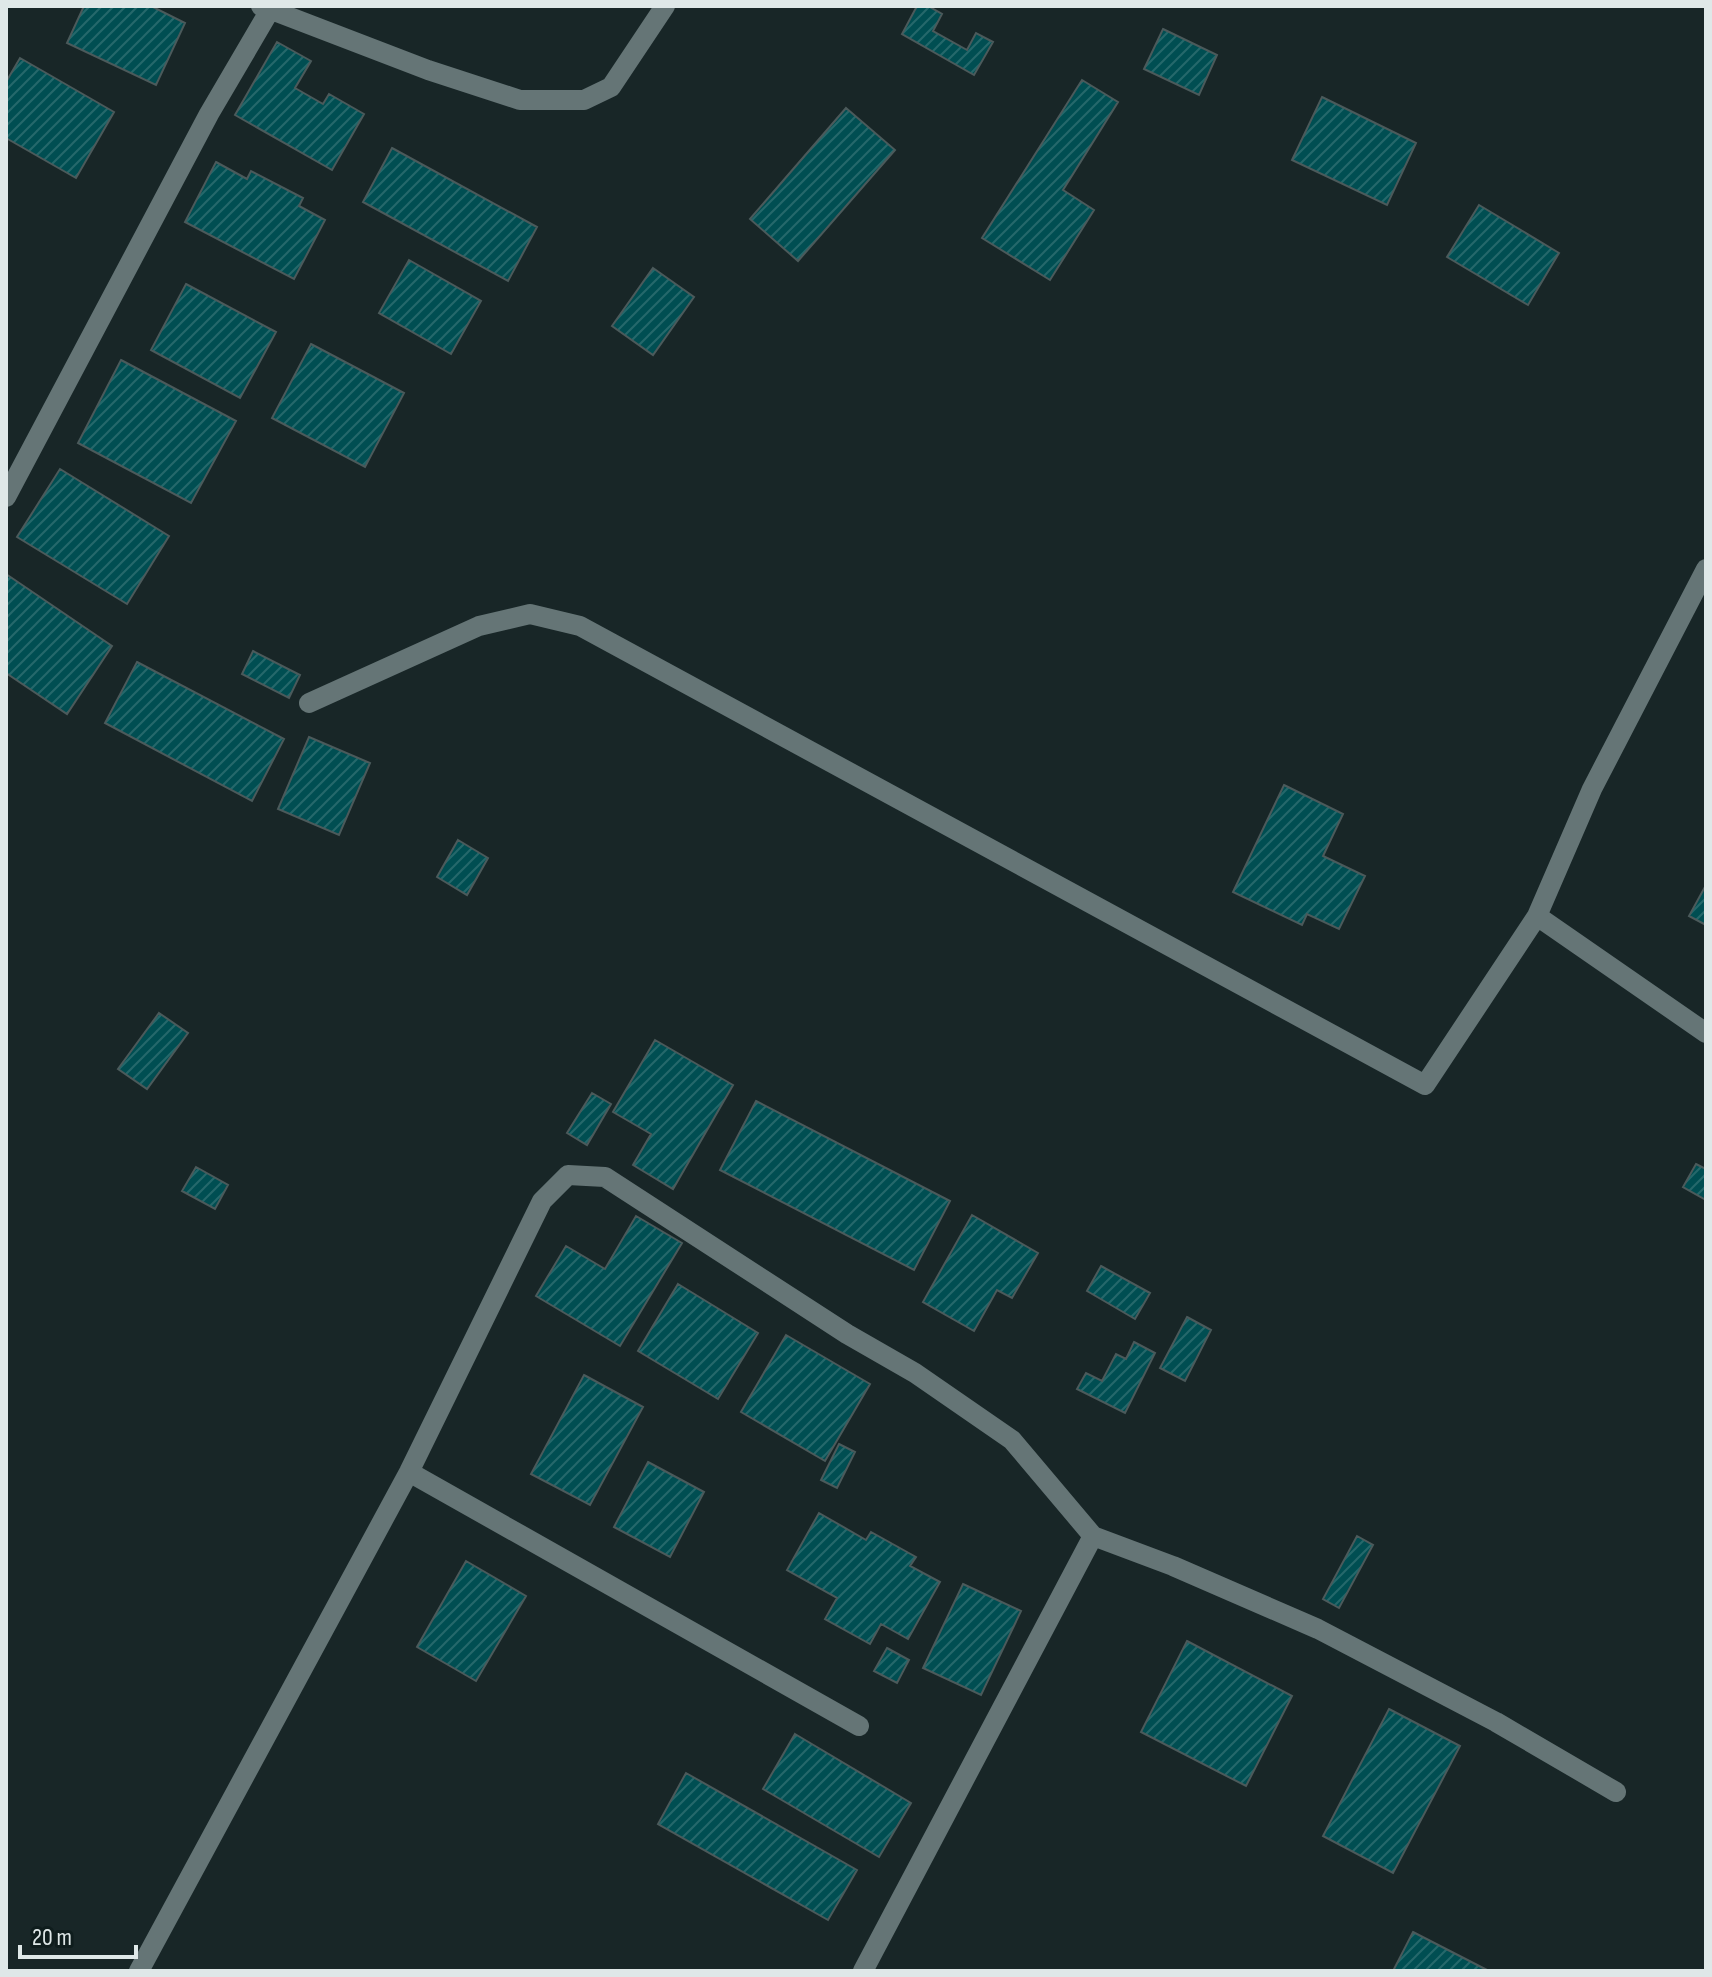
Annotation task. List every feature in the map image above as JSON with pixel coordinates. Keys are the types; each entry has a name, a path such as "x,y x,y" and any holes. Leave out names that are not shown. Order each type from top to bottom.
{"street":[{"path":"6,497 266,8 428,70 520,100 584,100 611,87 665,6"},
{"path":"309,703 479,626 530,614 580,626 1425,1085 1537,916 1592,789 1706,569"},
{"path":"1537,916 1706,1033"},
{"path":"139,1971 409,1472 542,1201 568,1175 605,1177 847,1334 915,1373 1012,1440 1093,1536 1173,1566 1318,1629 1496,1722 1616,1792"},
{"path":"409,1472 859,1726"},
{"path":"863,1971 1093,1536"}],"building":[{"path":"84,6 151,6 185,23 156,85 67,43"},
{"path":"917,6 928,6 942,14 933,31 967,50 976,33 993,42 974,75 902,34"},
{"path":"1163,29 1217,55 1199,95 1144,69"},
{"path":"277,42 311,61 295,88 323,104 329,94 364,114 332,170 235,115"},
{"path":"20,58 114,112 76,178 6,138 6,82"},
{"path":"1082,80 1118,102 1063,190 1094,210 1050,280 982,238"},
{"path":"1322,97 1416,143 1387,205 1292,160"},
{"path":"846,108 895,150 798,261 750,219"},
{"path":"392,148 537,227 508,281 363,202"},
{"path":"216,162 247,179 251,171 303,198 299,206 325,220 294,279 185,222"},
{"path":"1479,205 1559,253 1528,305 1447,257"},
{"path":"409,260 481,301 451,354 379,313"},
{"path":"653,268 694,297 653,355 612,326"},
{"path":"186,284 276,332 240,398 151,350"},
{"path":"311,344 404,393 365,467 272,418"},
{"path":"121,360 236,421 191,503 78,443"},
{"path":"60,469 169,536 127,604 17,537"},
{"path":"6,574 112,646 67,714 6,673"},
{"path":"253,651 300,675 289,698 242,674"},
{"path":"137,662 284,739 252,801 105,723"},
{"path":"309,737 370,763 339,835 278,809"},
{"path":"1284,785 1343,814 1323,856 1365,876 1339,929 1307,914 1302,925 1233,892"},
{"path":"458,840 488,858 467,895 437,877"},
{"path":"1706,885 1706,925 1689,916"},
{"path":"159,1013 188,1033 147,1089 118,1069"},
{"path":"655,1040 733,1085 673,1189 633,1165 651,1134 613,1112"},
{"path":"592,1093 611,1104 587,1145 567,1133"},
{"path":"756,1101 950,1201 914,1270 720,1170"},
{"path":"1696,1164 1706,1169 1706,1200 1683,1187"},
{"path":"196,1167 228,1185 215,1209 182,1191"},
{"path":"972,1215 1038,1253 1012,1298 997,1290 974,1331 923,1302"},
{"path":"636,1216 682,1243 620,1346 536,1296 566,1246 605,1269"},
{"path":"1101,1266 1150,1293 1135,1319 1087,1291"},
{"path":"678,1284 758,1333 718,1399 638,1351"},
{"path":"1187,1317 1211,1330 1185,1381 1160,1368"},
{"path":"786,1335 870,1384 825,1461 741,1412"},
{"path":"1134,1342 1155,1353 1125,1413 1077,1389 1086,1373 1102,1381 1116,1354 1126,1359"},
{"path":"584,1375 643,1407 590,1505 531,1474"},
{"path":"839,1444 855,1452 837,1488 821,1480"},
{"path":"648,1462 704,1492 670,1557 614,1527"},
{"path":"819,1513 866,1540 871,1532 916,1557 910,1566 940,1582 908,1639 881,1624 870,1644 825,1619 837,1598 787,1570"},
{"path":"1357,1536 1373,1545 1339,1608 1323,1599"},
{"path":"466,1561 526,1596 476,1681 417,1647"},
{"path":"963,1584 1021,1611 981,1695 923,1668"},
{"path":"1187,1641 1292,1696 1246,1786 1141,1732"},
{"path":"887,1648 909,1660 897,1683 874,1671"},
{"path":"1389,1709 1460,1746 1393,1873 1323,1836"},
{"path":"795,1734 911,1803 879,1857 763,1789"},
{"path":"686,1773 857,1870 828,1920 658,1824"},
{"path":"1413,1932 1489,1971 1393,1971"}]}
